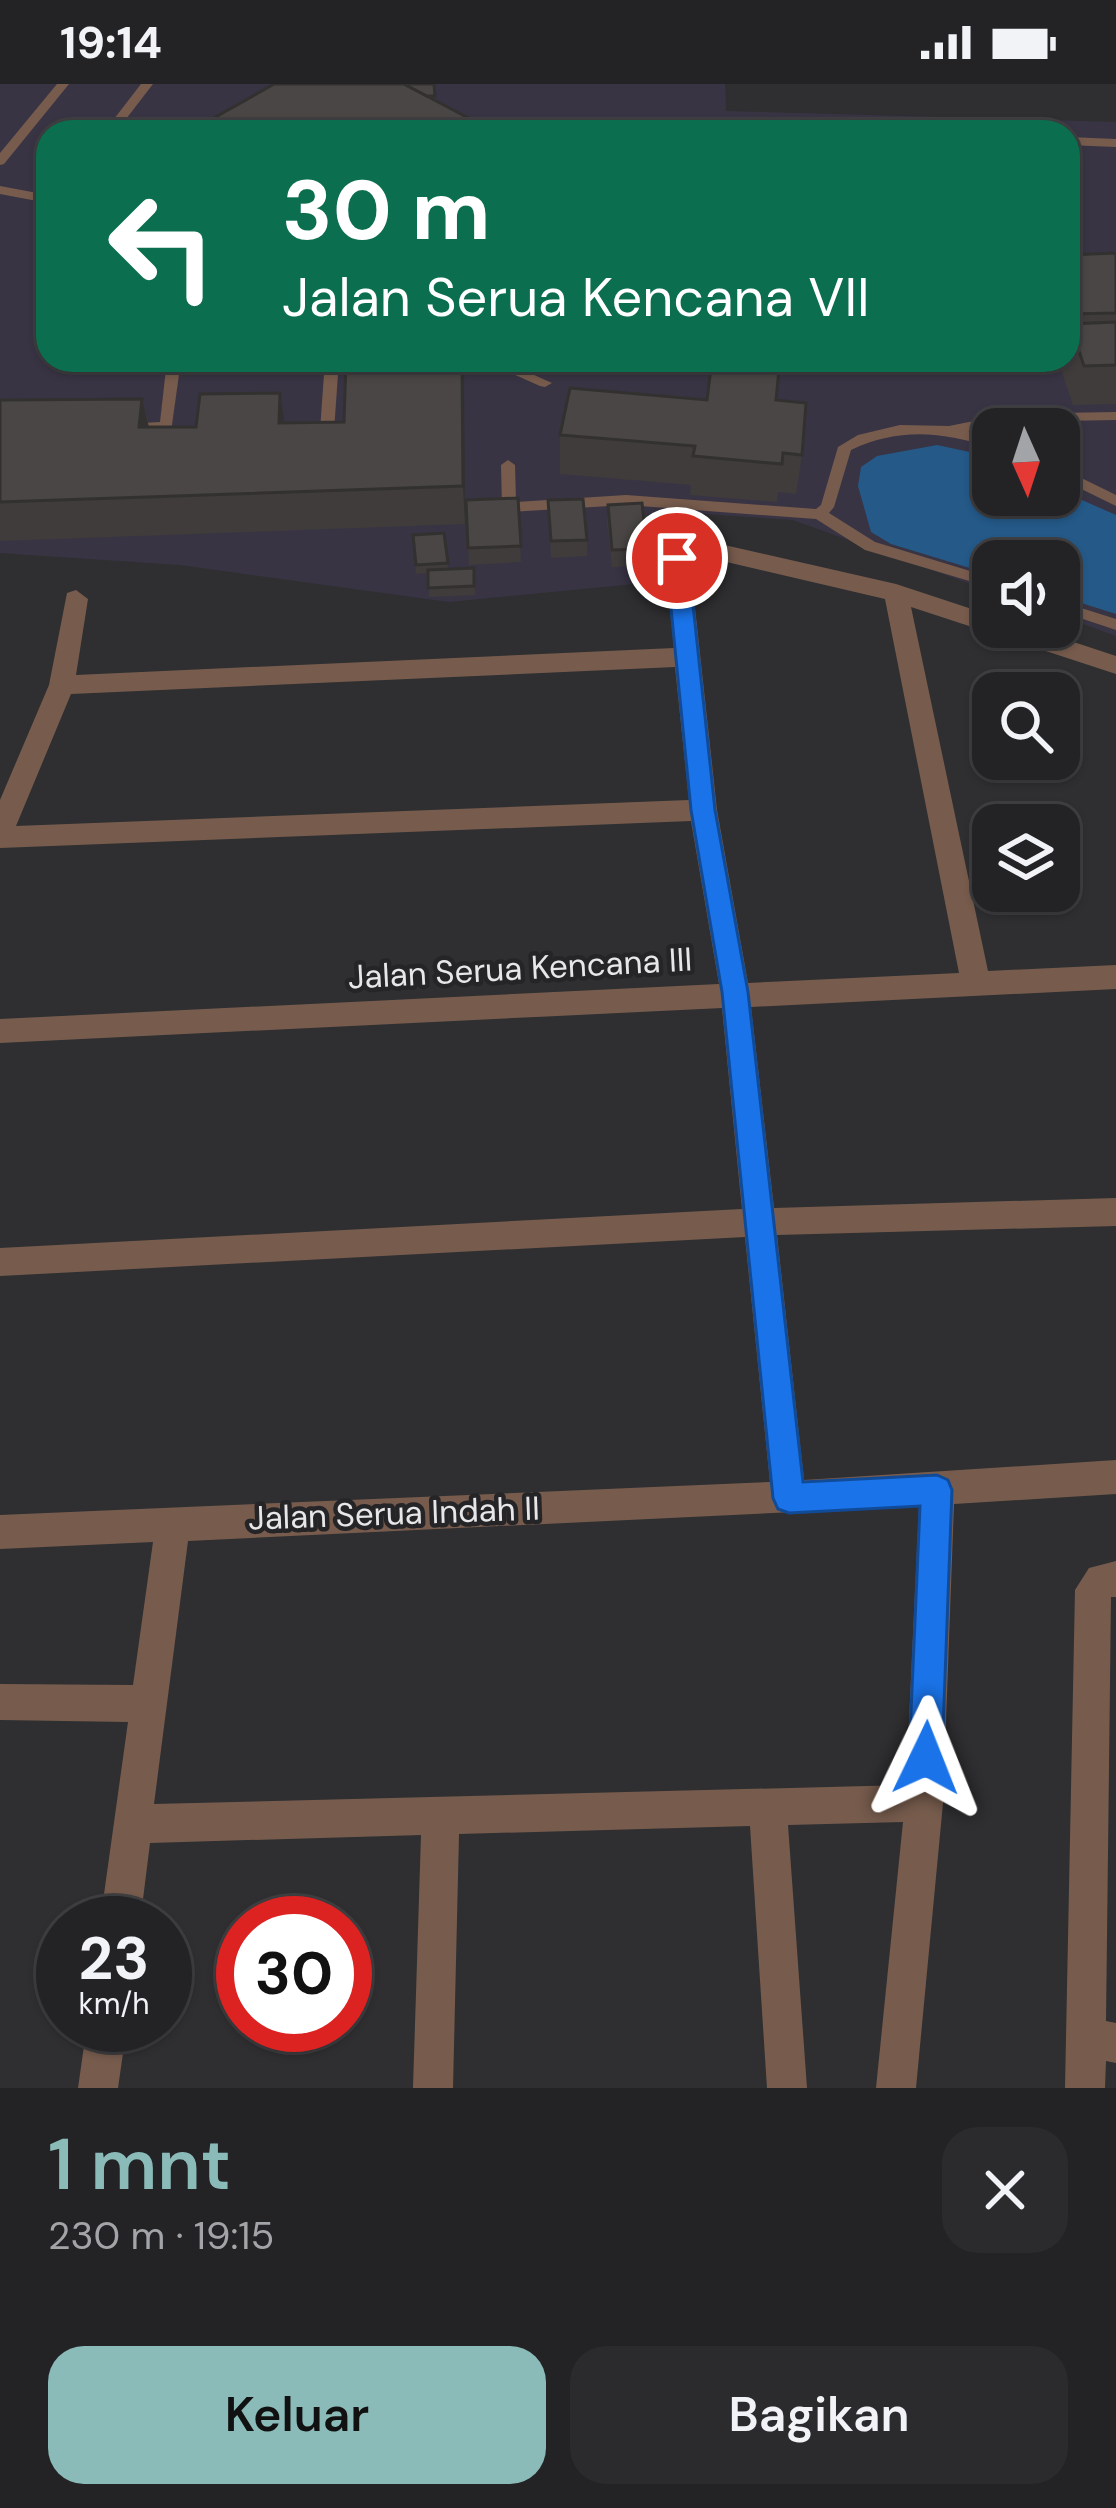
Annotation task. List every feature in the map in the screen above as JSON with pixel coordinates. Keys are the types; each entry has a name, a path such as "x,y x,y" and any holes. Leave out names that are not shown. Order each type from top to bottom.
{"street":[{"path":"789,1498 735,992 703,810 677,558 698,548 896,593 972,618"},
{"path":"896,593 976,985"},
{"path":"76,599 62,685 0,835 703,810"},
{"path":"1064,648 1116,665"},
{"path":"62,685 685,657"},
{"name":"Jalan Serua Kencana III","path":"0,1031 1116,977"},
{"path":"0,1262 757,1222 1116,1212"},
{"name":"Jalan Serua Indah II","path":"0,1532 789,1498 1116,1477"},
{"path":"896,2088 924,1803 937,1490"},
{"path":"124,1896 173,1521"},
{"path":"1085,2088 1101,2040 1093,1590 1108,1580"},
{"path":"0,1702 148,1704"},
{"path":"133,1824 924,1803"},
{"path":"768,1804 787,2088"},
{"path":"433,2088 441,1815"},
{"path":"98,2088 103,2052"}],"lane":[{"path":"0,161 63,84"},
{"path":"119,120 147,84"},
{"path":"26,128 36,131"},
{"path":"1080,141 1116,148"},
{"path":"0,190 36,197"},
{"path":"165,453 173,372"},
{"path":"326,446 331,372"},
{"path":"518,372 545,383"},
{"path":"819,514 827,507 845,447 876,432 955,429 1009,418 1116,416"},
{"path":"118,428 166,426"},
{"path":"955,429 972,435"},
{"path":"508,465 509,507 626,500 819,514 870,546 972,578"},
{"path":"1080,483 1116,502"},
{"path":"1080,613 1116,625"}],"shaded area":[{"path":"0,84 725,84 726,111 1045,120 36,120 36,372 1080,372 1080,121 1116,122 1116,636 1080,623 1080,540 972,540 972,584 793,520 676,512 665,581 449,602 180,565 0,553"}],"water":[{"path":"937,445 972,452 972,516 1080,516 1080,499 1116,515 1116,614 1080,603 1080,540 972,540 972,569 891,544 871,532 858,486 861,467 877,456"}],"building":[{"path":"274,84 404,84 472,120 210,120"},
{"path":"404,84 434,84 435,96 427,96"},
{"path":"1116,253 1116,313 1080,314 1080,254"},
{"path":"1116,322 1116,365 1084,366 1080,324"},
{"path":"346,372 462,372 463,486 0,502 0,400 142,399 139,427 196,427 200,394 280,393 279,423 344,422"},
{"path":"710,372 779,372 776,400 806,403 802,455 783,453 782,464 693,456 695,446 560,435 570,388 707,400"},
{"path":"518,498 521,546 468,548 466,500"},
{"path":"583,499 587,540 551,541 548,500"},
{"path":"642,503 647,549 612,550 608,505"},
{"path":"444,533 448,563 416,565 413,535"},
{"path":"474,568 474,586 428,588 428,570"}],"route":[{"path":"677,558 703,810 735,992 789,1498 937,1490 926,1758"}]}
